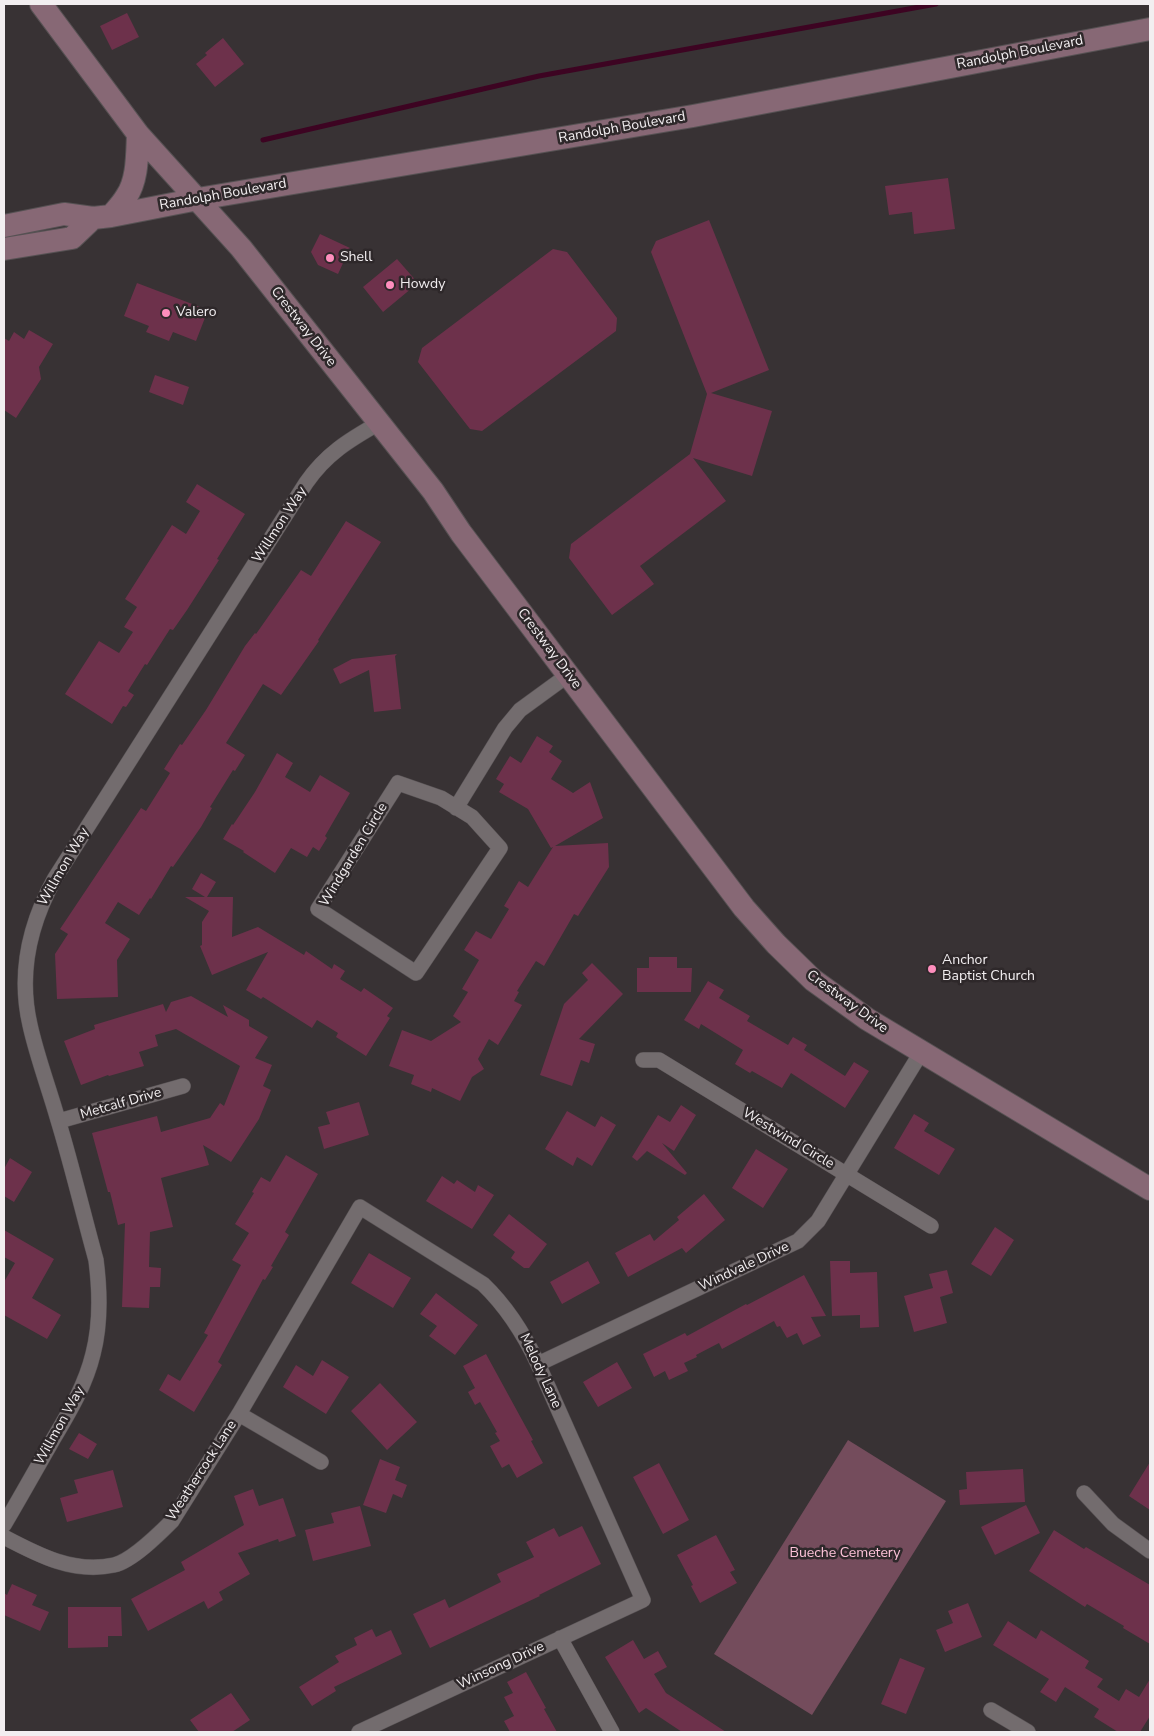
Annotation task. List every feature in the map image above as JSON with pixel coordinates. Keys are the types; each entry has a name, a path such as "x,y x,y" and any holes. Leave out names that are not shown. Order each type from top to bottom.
{"main road":[{"name":"Crestway Drive","path":"41,4 138,134 161,162 198,199 242,248 433,491 461,533 744,908 776,944 813,980 867,1019 1150,1189"},
{"name":"Randolph Boulevard","path":"4,226 64,214 102,217 198,199 693,116 1150,29"},
{"path":"4,249 72,238 128,196 133,182 138,134"},
{"path":"4,221 35,219"}],"street":[{"name":"Willmon Way","path":"4,1526 77,1398 93,1354 98,1330 99,1299 96,1260 59,1121 33,1037 26,998 27,957 31,936 44,898 60,869 318,466 337,450 379,423"},
{"path":"456,808 505,728 520,710 568,675"},
{"name":"Windgarden Circle","path":"398,783 441,798 456,808 472,817 500,848 416,973 318,909 398,783"},
{"name":"Windvale Drive","path":"538,1364 798,1241 818,1221 922,1051"},
{"name":"Westwind Circle","path":"643,1060 659,1060 931,1226"},
{"name":"Metcalf Drive","path":"59,1121 182,1086"},
{"name":"Melody Lane","path":"360,1206 483,1284 494,1294 512,1317 526,1337 643,1600"},
{"name":"Weathercock Lane","path":"4,1537 56,1562 82,1568 115,1565 138,1552 172,1521 239,1414 360,1206"},
{"name":"Weathercock Lane","path":"239,1414 321,1462"},
{"path":"1084,1493 1113,1524 1150,1550"},
{"name":"Winsong Drive","path":"359,1732 643,1600"},
{"path":"560,1638 612,1732"},
{"path":"991,1710 1028,1732"}],"green space":[{"name":"Bueche Cemetery","path":"848,1440 946,1501 812,1715 714,1654"}],"building":[{"path":"127,13 139,37 112,50 100,26"},
{"path":"223,38 244,64 215,87 196,64 207,55 205,53"},
{"path":"948,178 955,229 914,234 912,212 889,215 885,186"},
{"path":"709,220 769,370 711,393 772,411 752,476 693,458 726,501 640,566 654,584 612,615 569,558 571,544 690,454 707,394 651,252 656,241"},
{"name":"Shell","path":"320,234 350,248 338,274 318,265 311,252"},
{"path":"553,249 567,252 617,318 616,331 482,431 470,429 418,362 422,348"},
{"name":"Howdy","path":"397,259 418,283 383,312 363,287"},
{"name":"Valero","path":"137,283 208,310 196,341 173,332 169,341 146,332 149,326 124,316"},
{"path":"29,330 53,344 39,367 41,379 16,418 4,410 4,338 9,341 14,332 24,339"},
{"path":"155,375 189,387 183,405 149,392"},
{"path":"197,484 245,514 217,559 219,560 187,610 173,630 170,629 147,665 145,664 128,691 134,695 126,707 123,706 112,724 65,694 99,641 119,653 133,632 124,627 137,607 125,599 172,525 186,534 200,511 186,502"},
{"path":"346,521 381,542 319,641 281,695 263,684 226,743 245,755 235,771 233,770 210,807 212,808 201,827 173,867 171,866 151,899 139,915 118,902 105,923 130,939 117,960 118,997 57,999 55,954 68,934 60,929 141,808 146,811 170,773 164,769 206,710 245,646 256,634 301,570 311,576"},
{"path":"397,654 395,656 401,709 374,712 369,670 340,684 333,669 352,659"},
{"path":"537,736 553,746 549,752 562,761 551,779 573,793 590,782 603,818 555,846 608,843 609,867 578,916 574,914 544,966 536,961 517,991 519,992 514,1001 522,1005 498,1045 489,1039 478,1059 484,1069 472,1077 460,1101 432,1088 431,1092 411,1084 414,1075 389,1066 402,1030 431,1041 461,1022 453,1016 468,992 462,989 479,960 464,950 476,931 491,939 509,909 504,906 519,881 528,887 553,847 551,848 528,809 499,792 504,784 496,779 510,756 521,763"},
{"path":"277,753 293,763 285,777 310,792 320,775 350,793 325,836 327,838 319,851 313,847 307,857 291,848 275,873 223,839 255,792"},
{"path":"201,873 216,882 207,897 233,897 232,937 258,927 304,955 306,951 332,969 334,964 345,971 340,979 361,992 364,988 393,1008 387,1016 390,1018 366,1056 336,1037 338,1033 317,1020 312,1028 263,997 261,999 246,990 268,952 212,975 200,946 202,945 202,922 209,911 185,897 205,897 192,889"},
{"path":"649,957 677,957 677,968 692,968 691,992 637,992 637,968 649,968"},
{"path":"592,963 623,994 579,1039 595,1044 589,1063 581,1060 572,1086 540,1075 564,1004 588,980 582,973"},
{"path":"708,981 724,990 719,998 750,1016 747,1021 788,1045 793,1037 807,1045 804,1050 845,1076 854,1062 869,1071 845,1108 791,1073 782,1088 752,1071 750,1073 735,1064 743,1050 701,1024 699,1029 684,1020"},
{"path":"191,996 228,1017 223,1005 249,1020 249,1026 268,1037 255,1058 272,1065 263,1086 271,1090 259,1119 231,1162 203,1145 209,1165 161,1178 173,1227 150,1232 149,1267 161,1268 160,1287 150,1287 149,1308 122,1307 125,1223 118,1225 92,1133 157,1116 161,1132 210,1118 220,1103 224,1106 240,1066 176,1029 155,1035 158,1046 139,1052 144,1066 108,1075 81,1085 64,1041 95,1029 94,1025 163,1004 166,1012 171,1002"},
{"path":"359,1102 369,1135 324,1149 318,1127 330,1124 326,1112"},
{"path":"681,1105 696,1115 674,1151 662,1143 687,1173 685,1175 647,1151 637,1161 632,1157 658,1115 670,1122"},
{"path":"567,1111 595,1127 601,1116 616,1125 592,1166 577,1157 573,1166 545,1149"},
{"path":"914,1114 929,1123 924,1131 955,1149 939,1175 894,1148"},
{"path":"756,1149 788,1169 763,1208 732,1188"},
{"path":"286,1155 318,1174 285,1232 289,1235 271,1266 273,1267 265,1280 263,1279 218,1362 222,1365 194,1412 159,1390 168,1374 180,1381 208,1335 204,1333 241,1265 232,1260 249,1233 235,1224 254,1193 252,1192 261,1177 270,1182"},
{"path":"10,1158 32,1172 14,1202 4,1196 4,1169"},
{"path":"442,1176 454,1184 457,1180 475,1192 478,1185 494,1195 472,1229 426,1201"},
{"path":"704,1194 725,1220 686,1253 682,1248 628,1277 615,1253 650,1234 654,1241 679,1220 677,1217"},
{"path":"509,1214 547,1244 529,1268 524,1268 511,1258 515,1252 493,1235"},
{"path":"995,1227 1014,1240 991,1276 971,1264"},
{"path":"4,1230 54,1259 32,1298 61,1315 47,1339 4,1315 4,1282 15,1263 4,1257"},
{"path":"369,1253 411,1278 393,1308 351,1283"},
{"path":"588,1261 600,1283 562,1304 550,1282"},
{"path":"830,1261 850,1261 850,1273 877,1272 879,1327 860,1328 860,1315 832,1316"},
{"path":"947,1270 953,1293 940,1297 947,1323 914,1332 904,1296 933,1288 929,1274"},
{"path":"804,1275 826,1316 811,1317 821,1336 803,1345 797,1333 787,1338 780,1326 777,1327 774,1321 722,1349 719,1343 696,1355 697,1357 684,1363 688,1371 669,1380 665,1371 654,1377 643,1354 685,1333 687,1336"},
{"path":"436,1293 478,1325 455,1355 429,1336 437,1326 420,1314"},
{"path":"486,1354 533,1440 531,1441 543,1463 517,1478 509,1464 502,1468 490,1446 500,1441 495,1433 497,1432 480,1402 475,1405 468,1392 475,1388 463,1366"},
{"path":"322,1360 349,1377 326,1414 283,1387 296,1365 313,1376"},
{"path":"617,1362 632,1388 598,1407 583,1382"},
{"path":"380,1383 417,1422 387,1450 351,1411"},
{"path":"79,1433 97,1444 88,1459 69,1449"},
{"path":"380,1459 400,1467 395,1480 407,1485 402,1498 393,1494 386,1513 363,1505"},
{"path":"1150,1462 1150,1510 1129,1496"},
{"path":"659,1463 689,1520 663,1534 633,1477"},
{"path":"1023,1469 1025,1502 960,1505 959,1490 967,1489 966,1472"},
{"path":"113,1470 123,1507 67,1522 60,1498 78,1493 74,1480"},
{"path":"253,1489 259,1506 283,1498 296,1536 279,1542 278,1539 238,1553 250,1574 219,1592 223,1600 208,1609 204,1601 148,1631 131,1599 185,1570 181,1562 244,1525 234,1496"},
{"path":"1026,1505 1040,1533 995,1555 981,1527"},
{"path":"360,1506 371,1546 313,1561 305,1530 334,1523 331,1513"},
{"path":"582,1526 601,1564 540,1596 430,1648 413,1614 445,1599 449,1608 501,1582 497,1574 534,1557 526,1542 554,1528 559,1537"},
{"path":"1054,1530 1084,1549 1086,1547 1150,1585 1150,1644 1123,1628 1124,1626 1087,1604 1085,1607 1029,1571"},
{"path":"716,1535 735,1570 730,1572 737,1583 700,1603 677,1555"},
{"path":"12,1584 37,1595 32,1605 49,1612 40,1631 4,1615 4,1593 7,1595"},
{"path":"968,1603 982,1637 945,1652 936,1630 953,1623 948,1611"},
{"path":"68,1607 121,1607 122,1636 108,1636 108,1647 68,1648"},
{"path":"1008,1621 1036,1639 1041,1630 1089,1661 1085,1668 1103,1679 1097,1687 1119,1701 1126,1689 1139,1697 1150,1679 1150,1716 1140,1732 1118,1732 1094,1717 1099,1709 1065,1687 1056,1702 1040,1692 1049,1679 993,1645"},
{"path":"372,1629 376,1637 391,1630 402,1654 334,1687 336,1691 312,1706 299,1687 339,1662 335,1656 357,1645 354,1638"},
{"path":"633,1640 644,1659 658,1651 667,1667 654,1674 666,1693 726,1732 682,1732 646,1708 639,1713 605,1657"},
{"path":"900,1658 925,1668 906,1714 881,1704"},
{"path":"526,1672 557,1732 510,1732 504,1721 514,1716 504,1697 513,1693 507,1682"},
{"path":"231,1693 250,1720 232,1732 199,1732 190,1720"}],"waterway":[{"path":"263,140 539,76 936,4"}],"place":[{"name":"Shell","path":"330,258"},
{"name":"Howdy","path":"390,285"},
{"name":"Valero","path":"166,313"},
{"name":"Anchor Baptist Church","path":"932,969"}]}
